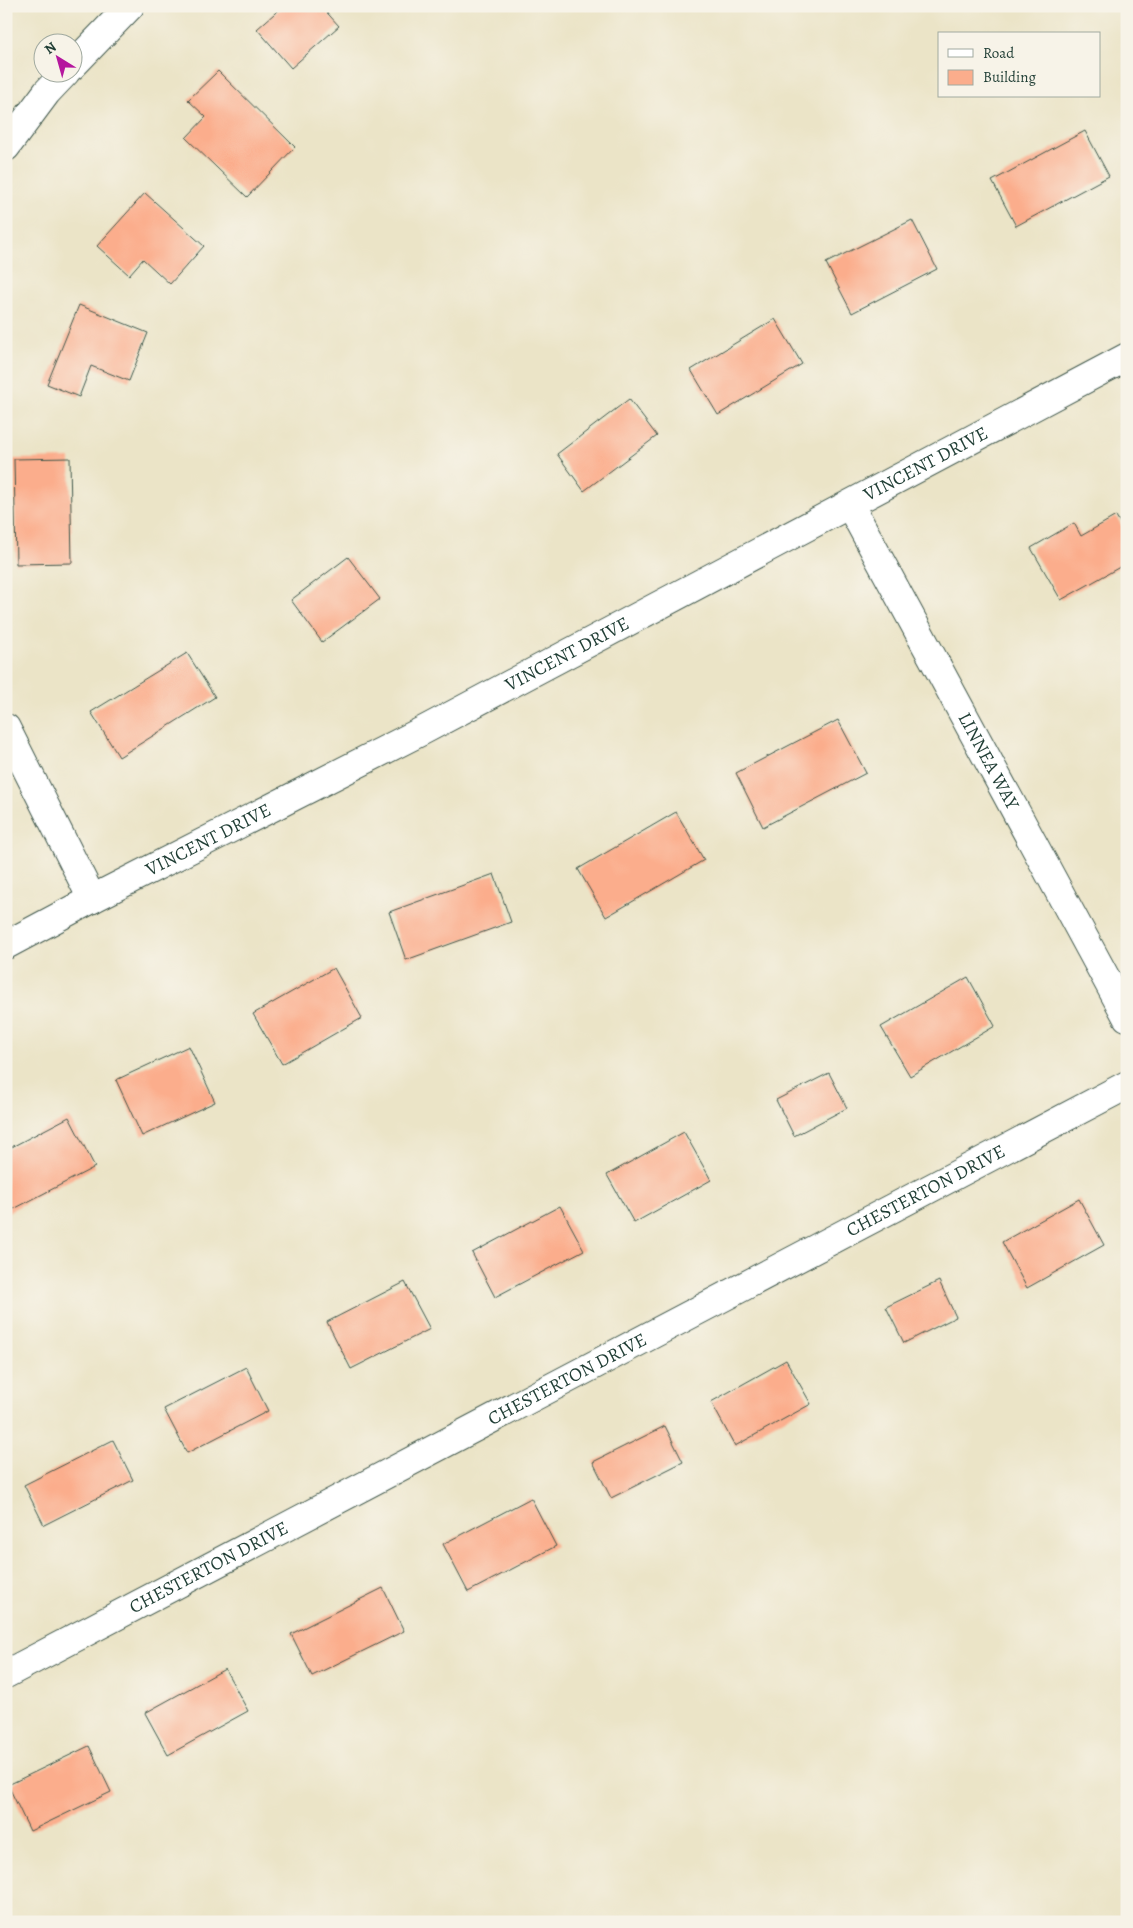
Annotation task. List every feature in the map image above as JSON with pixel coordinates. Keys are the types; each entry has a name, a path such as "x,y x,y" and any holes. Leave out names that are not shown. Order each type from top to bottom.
{"street":[{"path":"82,56 130,6"},
{"path":"6,147 56,82"},
{"name":"VINCENT DRIVE","path":"6,945 92,899 424,730 1127,357"},
{"name":"LINNEA WAY","path":"850,505 1127,1017"},
{"path":"6,728 92,899"},
{"name":"CHESTERTON DRIVE","path":"6,1674 1127,1084"}],"building":[{"path":"283,6 321,6 339,26 291,68 257,29"},
{"path":"218,71 295,147 247,197 186,138 206,117 188,100"},
{"path":"1085,131 1109,176 1016,226 992,181"},
{"path":"145,193 204,246 170,284 143,259 129,275 97,246"},
{"path":"912,220 937,269 852,313 826,263"},
{"path":"79,305 148,333 129,381 91,366 79,397 47,384"},
{"path":"775,319 802,364 718,415 691,370"},
{"path":"629,399 657,436 584,491 557,454"},
{"path":"70,458 72,563 16,564 14,459"},
{"path":"1116,516 1127,534 1127,563 1061,600 1031,548 1074,523 1081,536"},
{"path":"348,557 380,599 322,642 291,600"},
{"path":"187,653 215,697 119,757 91,712"},
{"path":"838,720 866,773 763,827 736,773"},
{"path":"676,812 704,860 606,917 578,869"},
{"path":"494,874 511,922 406,960 389,912"},
{"path":"334,968 362,1018 282,1064 253,1014"},
{"path":"968,977 995,1026 910,1076 881,1027"},
{"path":"189,1046 215,1102 142,1136 116,1080"},
{"path":"829,1073 847,1108 794,1136 776,1100"},
{"path":"69,1117 95,1167 6,1213 6,1150"},
{"path":"684,1132 711,1180 634,1223 607,1175"},
{"path":"1079,1199 1104,1245 1027,1288 1002,1242"},
{"path":"560,1206 584,1250 495,1297 472,1253"},
{"path":"939,1281 956,1317 904,1343 886,1307"},
{"path":"405,1282 430,1329 351,1369 327,1322"},
{"path":"786,1360 811,1404 735,1446 711,1402"},
{"path":"246,1367 268,1411 187,1453 164,1409"},
{"path":"665,1426 683,1462 611,1498 593,1462"},
{"path":"113,1440 133,1480 44,1525 24,1485"},
{"path":"531,1498 556,1546 468,1592 443,1544"},
{"path":"383,1588 404,1631 312,1676 291,1634"},
{"path":"225,1669 248,1711 168,1755 145,1713"},
{"path":"89,1746 111,1792 30,1831 8,1785"}]}
